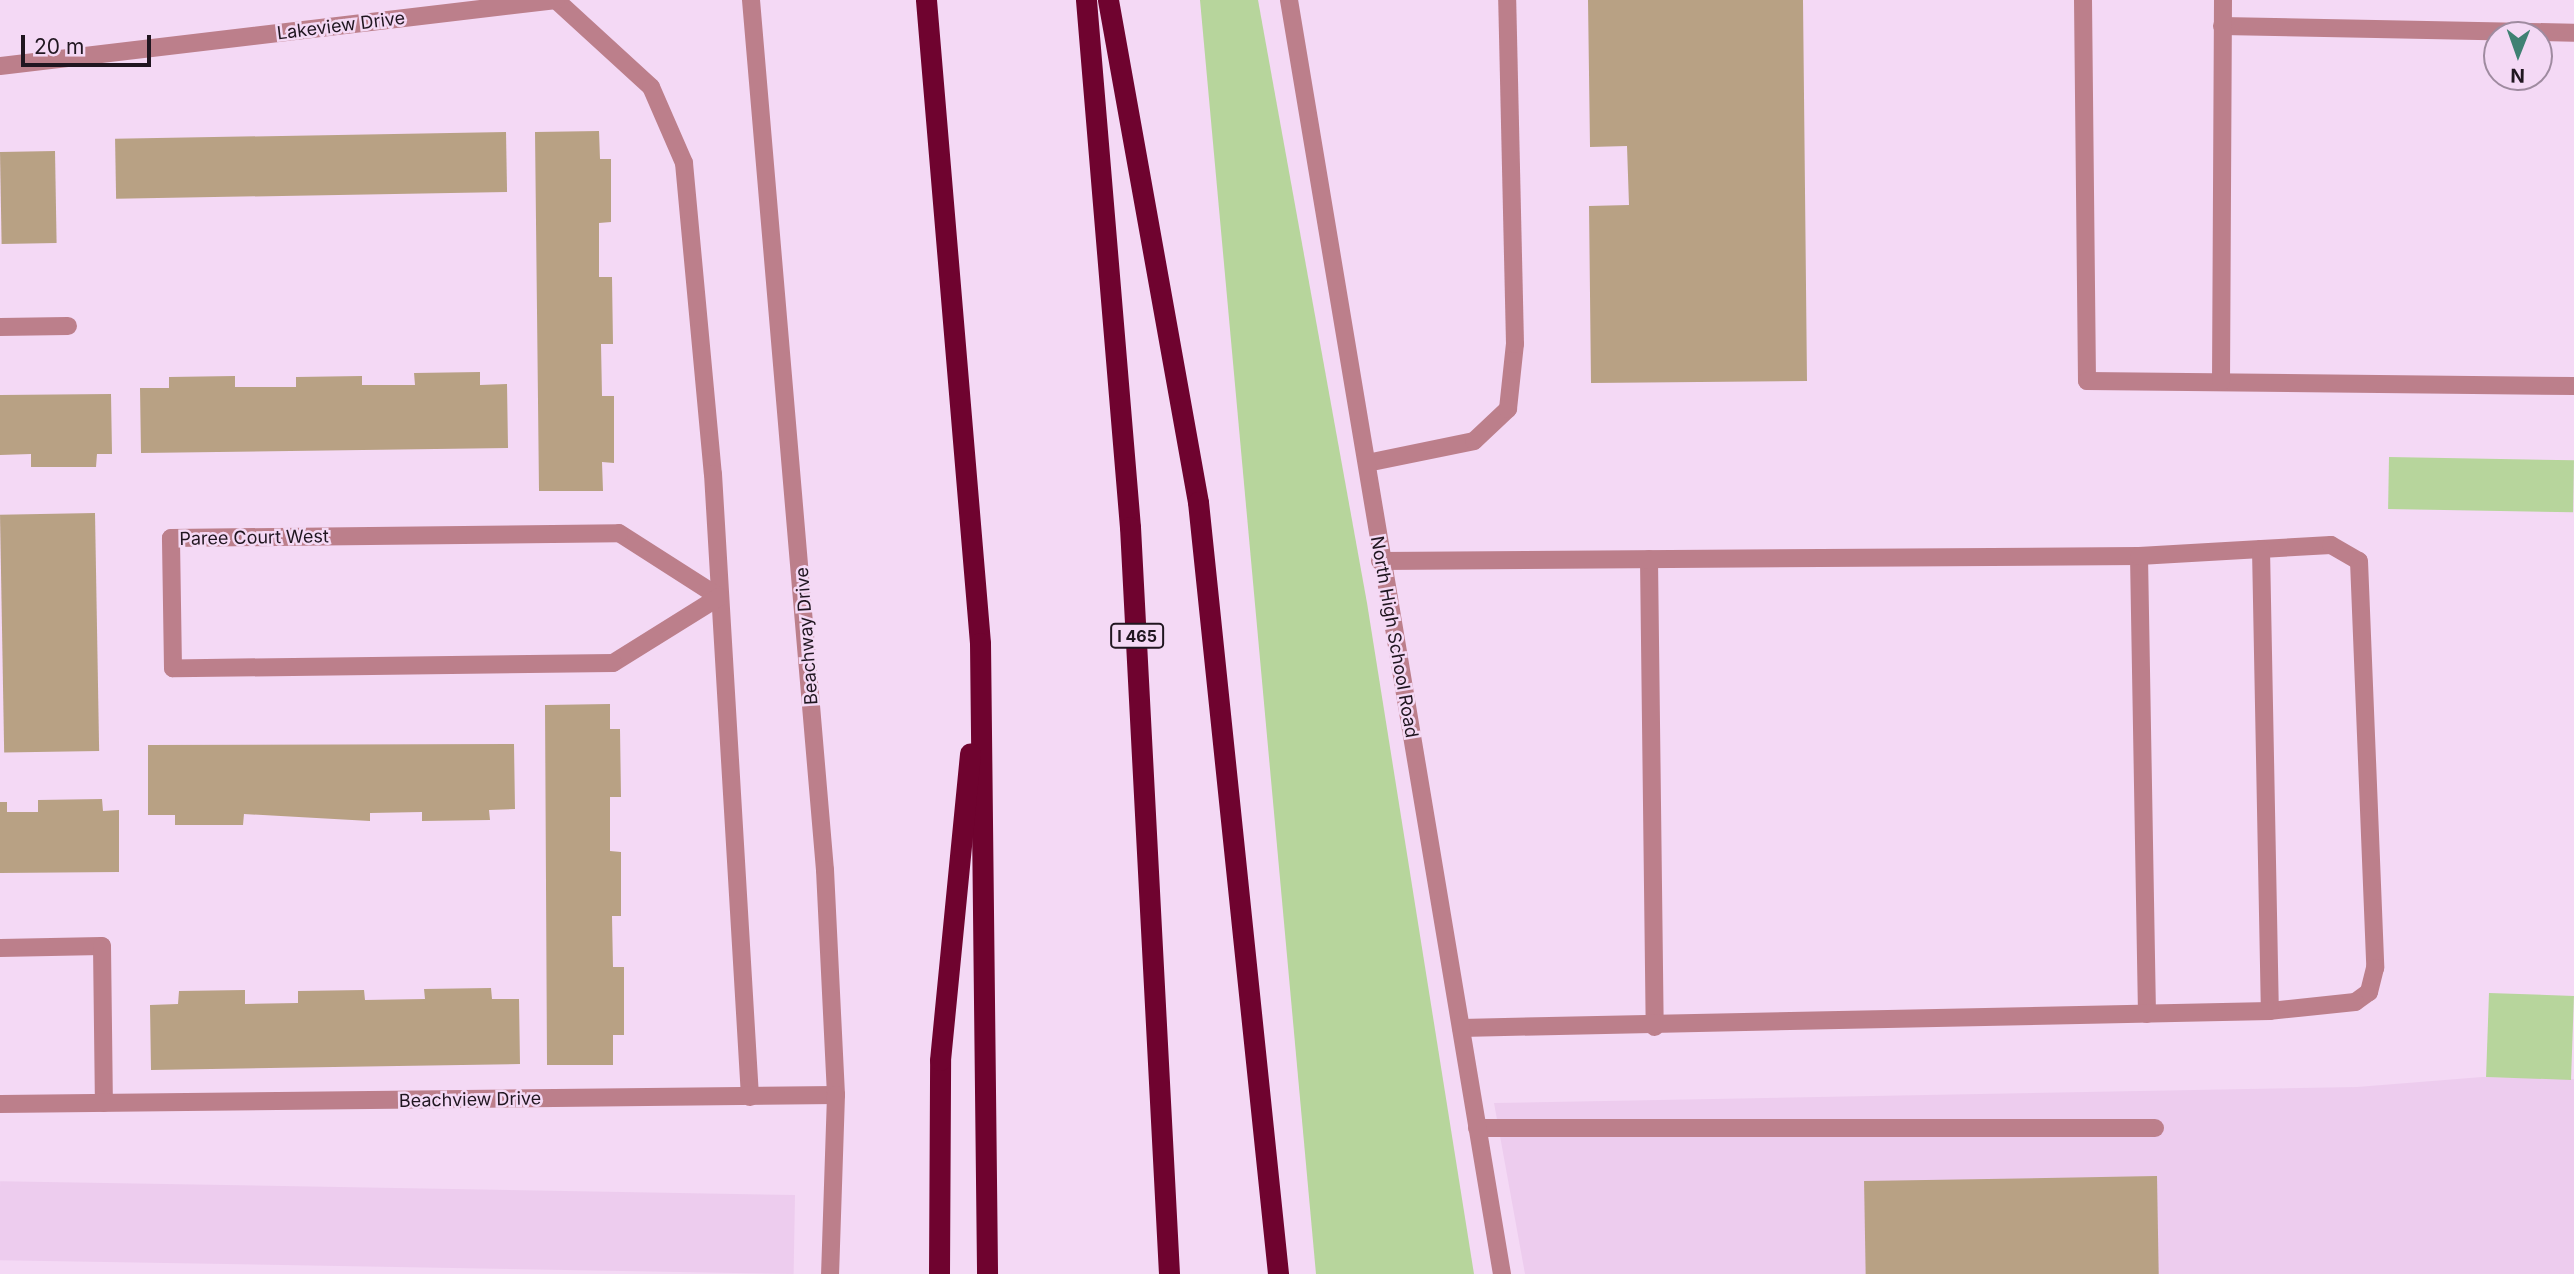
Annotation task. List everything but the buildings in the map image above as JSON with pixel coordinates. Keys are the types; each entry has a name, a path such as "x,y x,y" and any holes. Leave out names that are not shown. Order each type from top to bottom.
{"highway":[{"path":"926,0 980,643 987,1274"},
{"name":"I 465","path":"1086,0 1130,527 1170,1274"},
{"path":"1108,0 1198,502 1278,1274"},
{"path":"939,1274 940,1060 980,643"}],"street":[{"path":"556,0 651,87 684,163 719,597 750,1097"},
{"name":"Lakeview Drive","path":"0,66 556,0"},
{"name":"Beachway Drive","path":"751,0 784,347 836,1096 830,1274"},
{"name":"North High School Road","path":"1289,0 1367,463 1380,561 1502,1274"},
{"path":"1367,463 1474,441 1508,410 1515,344 1507,0"},
{"path":"2084,0 2087,381 2574,386"},
{"path":"2221,382 2223,0"},
{"path":"2222,26 2574,33"},
{"path":"0,327 68,326"},
{"name":"Paree Court West","path":"618,533 719,597 613,663 173,668 171,538 618,533"},
{"path":"1380,561 2139,556 2331,545 2359,561 2375,968 2369,992 2355,1002 2270,1011 1656,1027 1461,1028"},
{"path":"2261,549 2270,1011"},
{"path":"2139,556 2147,1014"},
{"path":"1649,559 1656,1027"},
{"path":"0,948 102,946 104,1103"},
{"name":"Beachview Drive","path":"0,1104 836,1096"},
{"path":"1477,1128 2155,1128"}],"shaded area":[{"path":"2482,1077 2574,1079 2574,1274 1525,1274 1494,1103 2357,1087"},
{"path":"0,1181 795,1195 794,1274 0,1260"}],"green space":[{"path":"1200,0 1258,0 1367,603 1474,1274 1316,1274"},
{"path":"2389,457 2574,460 2573,512 2388,509"},
{"path":"2489,993 2574,996 2571,1080 2486,1077"}]}
